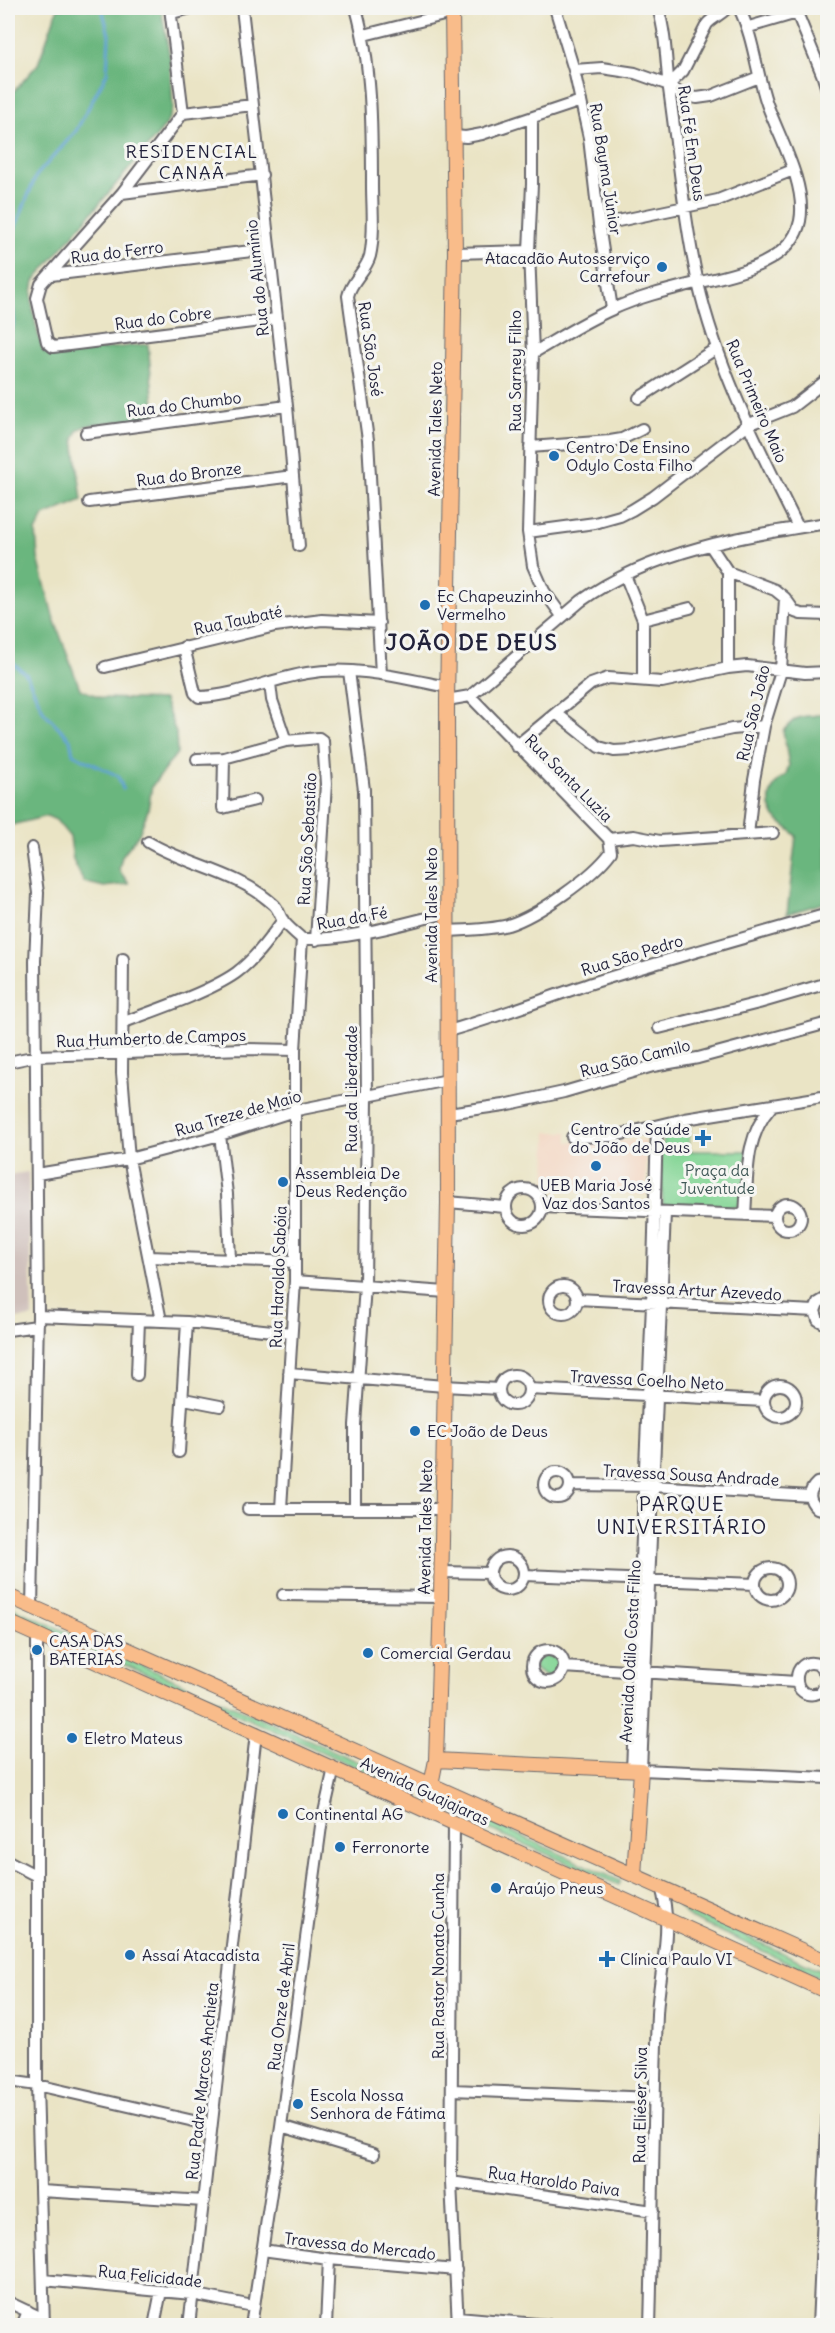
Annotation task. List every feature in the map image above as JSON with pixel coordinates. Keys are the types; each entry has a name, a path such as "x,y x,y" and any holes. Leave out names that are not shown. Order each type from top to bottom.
{"main road":[{"name":"Avenida Tales Neto","path":"435,1815 430,1801 430,1784 436,1760 448,1202 447,694 454,253 453,10"},
{"name":"Avenida Guajajaras","path":"8,1596 828,1962"},
{"name":"Avenida Guajajaras","path":"8,1622 828,1992"},
{"path":"436,1760 636,1770"},
{"name":"Avenida Odilo Costa Filho","path":"634,1875 636,1770"}],"street":[{"path":"51,275 122,193 183,113 171,10 191,8"},
{"name":"Rua do Alumínio","path":"242,8 286,406 299,546"},
{"name":"Rua São José","path":"356,8 364,35 372,126 371,248 366,264 352,285 348,296 369,440 381,674"},
{"path":"364,35 453,10 472,8"},
{"name":"Rua Bayma Júnior","path":"555,8 574,69 589,138 612,309"},
{"name":"Rua Fé Em Deus","path":"658,8 666,45 669,86 698,283"},
{"path":"669,86 683,71 707,24 727,8"},
{"path":"532,353 612,309 651,295 726,278 768,262 787,243 800,224 801,198 759,77 748,27 740,8"},
{"path":"748,27 796,10 828,93"},
{"path":"574,69 621,70 669,86 682,95 704,98 759,77"},
{"path":"454,136 466,137 482,134 581,102"},
{"path":"183,113 253,105"},
{"name":"Rua Sarney Filho","path":"532,118 529,251 532,353 528,531 533,566 544,591 562,616"},
{"path":"599,225 718,200 793,170"},
{"path":"122,193 261,175"},
{"name":"Rua do Ferro","path":"53,347 47,342 37,298 41,284 51,275 268,249"},
{"path":"454,253 529,251"},
{"name":"Rua Primeiro Maio","path":"698,283 717,348 747,425 798,527"},
{"name":"Rua do Cobre","path":"53,347 276,319"},
{"path":"639,398 717,348"},
{"path":"528,531 594,523 632,510 653,497 747,425 792,407 828,380"},
{"name":"Rua do Chumbo","path":"86,433 286,406"},
{"path":"530,447 610,441 622,439 642,429"},
{"name":"Rua do Bronze","path":"89,502 293,476"},
{"path":"184,647 197,696 203,697 270,683 307,673 349,671 381,674 447,694 470,696 562,616 597,589 624,575 710,545 828,523"},
{"path":"710,545 728,572 728,668"},
{"path":"728,572 767,586 785,598 795,612 828,615"},
{"path":"624,575 643,620 644,680"},
{"name":"Rua São João","path":"748,835 753,780 764,726 781,671 785,598"},
{"path":"643,620 690,608"},
{"name":"Rua Taubaté","path":"105,667 292,623 322,620 379,623"},
{"path":"516,746 591,684 599,680 608,678 662,682 728,668 762,667 781,671 828,672"},
{"name":"Rua da Liberdade","path":"349,671 364,790 367,1097 365,1286 357,1379 355,1508"},
{"path":"196,759 224,758 286,741 272,700 270,683"},
{"name":"Rua Santa Luzia","path":"470,696 516,746 609,839 634,836 660,841 773,833"},
{"path":"556,713 599,747 614,751 633,750 732,729 764,726"},
{"name":"Rua São Sebastião","path":"286,741 320,738 323,741 326,784 316,940"},
{"path":"224,758 222,804 226,808 255,800"},
{"path":"447,931 492,928 522,919 561,896 591,873 611,852 609,839"},
{"name":"Rua da Fé","path":"148,842 170,855 236,880 273,904 283,920 302,939 316,940 364,933 447,914"},
{"path":"32,848 38,893 35,961 37,1321 32,1607"},
{"name":"Rua São Pedro","path":"448,1031 494,1018 529,1004 660,962 828,914"},
{"path":"124,1022 213,985 235,973 261,948 283,920"},
{"name":"Rua Haroldo Sabóia","path":"281,1508 295,1281 297,1110 295,1050 302,939"},
{"path":"123,959 122,1055 129,1158 161,1321"},
{"path":"659,1028 828,983"},
{"name":"Rua São Camilo","path":"448,1113 504,1105 564,1092 653,1066 699,1058 828,1023"},
{"name":"Rua Humberto de Campos","path":"8,1062 37,1056 122,1055 244,1049 295,1050"},
{"name":"Rua Treze de Maio","path":"37,1174 129,1158 220,1135 297,1110 448,1080"},
{"path":"572,1137 614,1136 686,1119 828,1096"},
{"path":"754,1131 771,1107"},
{"path":"745,1215 754,1131 753,1113 750,1110"},
{"name":"Avenida Odilo Costa Filho","path":"636,1770 660,1212 657,1126"},
{"path":"220,1135 227,1194 230,1259"},
{"path":"524,1189 534,1192 542,1207 537,1219 527,1225 515,1223 507,1214 506,1208 509,1197 524,1189"},
{"path":"448,1202 506,1208"},
{"path":"542,1207 775,1216"},
{"path":"149,1257 295,1262"},
{"path":"295,1281 446,1292"},
{"path":"828,1297 818,1302 815,1311 818,1320 828,1325"},
{"name":"Travessa Artur Azevedo","path":"577,1299 815,1311"},
{"path":"137,1375 139,1320"},
{"path":"8,1330 37,1321 139,1320 187,1322 291,1333"},
{"path":"179,1452 187,1322"},
{"path":"289,1373 499,1389"},
{"path":"514,1375 524,1379 529,1389 524,1401 516,1405 503,1401 499,1389 504,1379 514,1375"},
{"name":"Travessa Coelho Neto","path":"529,1389 764,1401"},
{"path":"184,1399 220,1406"},
{"path":"828,1481 817,1483 810,1496 817,1508 828,1510"},
{"name":"Travessa Sousa Andrade","path":"570,1485 649,1486 810,1496"},
{"path":"248,1509 442,1509"},
{"path":"508,1556 518,1560 524,1575 519,1585 509,1590 494,1584 490,1573 494,1563 508,1556"},
{"path":"441,1572 490,1573"},
{"path":"524,1575 755,1584"},
{"path":"283,1595 441,1597"},
{"path":"37,1635 38,2085 44,2322"},
{"path":"810,1663 820,1665 828,1679 821,1692 811,1695 801,1691 796,1682 796,1676 801,1667 810,1663"},
{"path":"564,1666 796,1682"},
{"name":"Rua Padre Marcos Anchieta","path":"189,2325 256,1733"},
{"name":"Rua Onze de Abril","path":"251,2325 281,2126 320,1837 334,1768"},
{"path":"636,1770 828,1778"},
{"name":"Rua Pastor Nonato Cunha","path":"454,1823 451,2182 458,2321"},
{"path":"8,1862 37,1876"},
{"name":"Rua Eliéser Silva","path":"650,2325 658,2002 667,1920 666,1903 661,1887"},
{"path":"9,2086 38,2085 211,2125"},
{"path":"452,2090 654,2098"},
{"path":"818,2325 828,2104"},
{"path":"281,2126 374,2154"},
{"name":"Rua Haroldo Paiva","path":"451,2182 653,2211"},
{"path":"40,2191 204,2201"},
{"name":"Travessa do Mercado","path":"262,2250 329,2259 456,2270"},
{"path":"326,2325 329,2259"},
{"name":"Rua Felicidade","path":"43,2280 192,2294 253,2306"},
{"path":"154,2325 161,2291"},
{"path":"8,2302 28,2311 44,2322"},
{"path":"22,2325 28,2311"},
{"path":"458,2321 559,2325"}],"shaded area":[{"name":"UEB Maria José Vaz dos Santos","path":"547,1132 568,1132 568,1142 646,1140 646,1195 546,1189"},
{"path":"28,1172 32,1317 8,1320 8,1175"}],"green space":[{"path":"58,8 161,8 170,58 173,108 166,125 34,281 32,290 38,334 43,351 50,355 148,344 155,416 85,426 78,430 74,439 82,500 44,516 36,532 38,558 53,616 80,689 102,698 164,700 176,733 177,753 152,786 148,810 139,834 122,856 119,870 129,884 104,887 84,882 73,860 70,837 56,820 47,816 8,826 8,98 38,64"},
{"path":"827,712 827,902 787,914 796,836 773,814 770,795 780,779 786,775 789,765 783,731 800,717"},
{"name":"Praça da Juventude","path":"678,1125 690,1125 689,1151 747,1151 743,1206 729,1208 663,1206 661,1164 667,1132"},
{"path":"8,1606 406,1783 406,1789 8,1613"},
{"path":"547,1655 557,1659 561,1666 555,1674 548,1678 537,1671 534,1666 536,1660"},
{"path":"435,1797 620,1881 619,1885 438,1807"},
{"path":"678,1906 827,1973 827,1980 690,1918"}],"waterway":[{"path":"8,340 14,321 10,280 11,238 36,176 76,131 107,73 109,35 102,8"},
{"path":"8,659 26,674 44,712 70,739 73,754 118,776 123,789"}],"place":[{"name":"Atacadão Autosserviço Carrefour","path":"662,267"},
{"name":"Centro De Ensino Odylo Costa Filho","path":"554,456"},
{"name":"Ec Chapeuzinho Vermelho","path":"425,605"},
{"name":"Centro de Saúde do João de Deus","path":"703,1138"},
{"name":"UEB Maria José Vaz dos Santos","path":"596,1166"},
{"name":"Assembleia De Deus Redenção","path":"283,1182"},
{"name":"EC João de Deus","path":"415,1431"},
{"name":"CASA DAS BATERIAS","path":"37,1650"},
{"name":"Comercial Gerdau","path":"368,1653"},
{"name":"Eletro Mateus","path":"72,1738"},
{"name":"Continental AG","path":"283,1814"},
{"name":"Ferronorte","path":"340,1847"},
{"name":"Araújo Pneus","path":"496,1888"},
{"name":"Assaí Atacadista","path":"130,1955"},
{"name":"Clínica Paulo VI","path":"607,1959"},
{"name":"Escola Nossa Senhora de Fátima","path":"298,2104"}],"district":[{"name":"RESIDENCIAL CANAÃ","path":"192,162"},
{"name":"JOÃO DE DEUS","path":"472,642"},
{"name":"PARQUE UNIVERSITÁRIO","path":"682,1516"}]}
